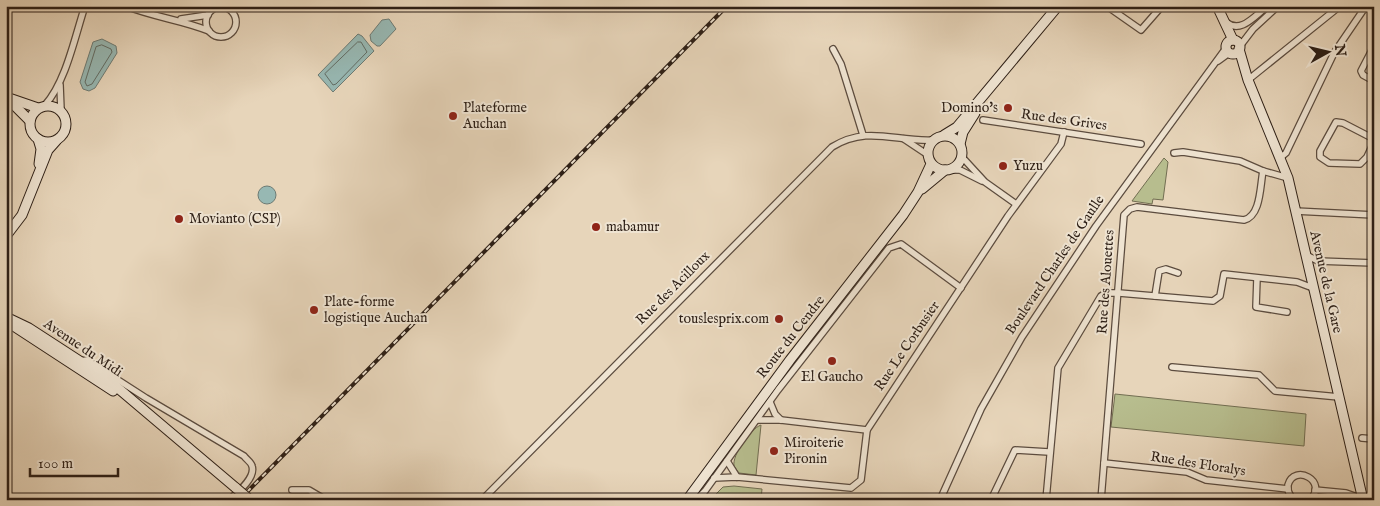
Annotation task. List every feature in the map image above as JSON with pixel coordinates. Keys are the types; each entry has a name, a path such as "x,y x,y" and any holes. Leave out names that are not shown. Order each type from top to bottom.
{"main road":[{"path":"988,91 963,132 960,144 962,157 957,165 947,170 929,160 928,148 933,140 957,127 1058,6"},
{"name":"Avenue de la Gare","path":"1217,6 1224,21 1232,48 1247,78 1288,178 1363,499"},
{"path":"6,97 42,107 56,107 64,115 67,126 65,132 48,150 22,215 6,236"},
{"path":"6,97 30,121 31,131 38,139 44,142 56,141"},
{"path":"30,121 42,107"},
{"path":"944,135 953,137 960,144"},
{"path":"38,139 40,149 38,177"},
{"name":"Route du Cendre","path":"918,192 929,160"},
{"name":"Route du Cendre","path":"687,500 779,374 918,192 947,170"},
{"name":"Avenue du Midi","path":"6,317 80,360 106,378 250,500"},
{"name":"Avenue du Midi","path":"6,321 140,408"}],"street":[{"path":"42,107 52,97 60,80 85,6"},
{"path":"126,6 149,15 174,20 208,31 214,36 224,38 234,32 237,22 234,13 225,7 214,8 206,20 208,31"},
{"path":"1110,6 1111,9 1141,30 1162,6"},
{"path":"1224,21 1230,26 1240,26 1268,6"},
{"name":"Boulevard Charles de Gaulle","path":"940,500 981,409 1022,337 1096,226 1218,61 1278,6"},
{"path":"1247,78 1340,6"},
{"path":"1280,158 1286,152 1334,53 1366,6"},
{"path":"174,20 208,15"},
{"path":"1374,46 1361,71 1362,75 1374,81"},
{"path":"833,49 841,64 863,135"},
{"path":"60,80 61,110"},
{"name":"Rue des Grives","path":"983,120 1141,144"},
{"path":"1336,122 1343,123 1374,141 1367,157 1360,164 1328,163 1320,157 1320,150 1336,122"},
{"name":"Rue Le Corbusier","path":"867,430 1016,204 1058,147 1064,132"},
{"name":"Rue des Acilloux","path":"482,500 824,154 837,144 863,135 884,134 902,138 933,140"},
{"name":"Rue des Acilloux","path":"902,138 929,160"},
{"path":"1174,153 1183,152 1240,161 1263,171 1288,178"},
{"path":"962,157 985,182"},
{"path":"947,170 960,170 985,182 1016,204"},
{"name":"Rue des Alouettes","path":"1101,500 1119,293 1123,220 1126,211 1138,208 1244,220 1255,212 1263,171"},
{"path":"1295,211 1374,215"},
{"path":"696,500 889,248 901,244 960,288"},
{"path":"1306,255 1318,261 1374,263"},
{"path":"1297,282 1309,273 1318,261"},
{"path":"1155,296 1159,271 1166,269 1178,273"},
{"path":"1046,500 1056,377 1062,359 1101,296 1106,293 1119,293 1216,301 1222,292 1224,274 1297,282 1313,288"},
{"path":"1257,278 1256,308 1287,312"},
{"path":"34,339 48,344 75,361 88,360 146,398 244,456 252,466 252,473 245,484 229,500"},
{"path":"1172,367 1259,375 1276,391 1325,397 1338,392"},
{"path":"1325,397 1338,392"},
{"path":"770,402 771,408 781,420"},
{"path":"714,478 737,477 851,488 861,480 867,430 781,420 757,420"},
{"path":"1362,438 1374,439"},
{"path":"991,500 1015,450 1049,452"},
{"path":"727,461 737,477"},
{"name":"Rue des Floralys","path":"1104,463 1187,472 1206,480 1288,489"},
{"path":"1294,500 1288,489 1291,480 1302,475 1313,481 1315,490 1310,500"},
{"path":"1346,493 1360,487"},
{"path":"292,490 309,490 326,500"},
{"path":"1315,490 1346,493 1363,499"}],"green space":[{"path":"1164,158 1168,162 1163,200 1153,199 1152,204 1132,201"},
{"path":"1115,394 1306,414 1304,446 1111,427"},
{"path":"761,425 756,475 739,473 734,466 734,461 739,449 747,437"},
{"path":"734,486 762,489 761,500 710,500 723,487"}],"water":[{"path":"389,19 396,29 380,46 377,46 371,41 370,35 382,20"},
{"path":"358,34 362,36 374,51 333,92 318,75"},
{"path":"102,39 116,46 117,53 95,88 89,91 83,89 80,82 93,42"},
{"path":"267,186 273,189 276,195 273,201 267,204 261,201 258,195 261,189"}],"railway":[{"path":"239,500 727,6"}],"place":[{"name":"Domino's","path":"1008,108"},
{"name":"Plateforme Auchan","path":"453,116"},
{"name":"Yuzu","path":"1003,166"},
{"name":"Movianto (CSP)","path":"179,219"},
{"name":"mabamur","path":"596,227"},
{"name":"Plate-forme logistique Auchan","path":"314,310"},
{"name":"touslesprix.com","path":"779,319"},
{"name":"El Gaucho","path":"832,361"},
{"name":"Miroiterie Pironin","path":"774,451"}]}
